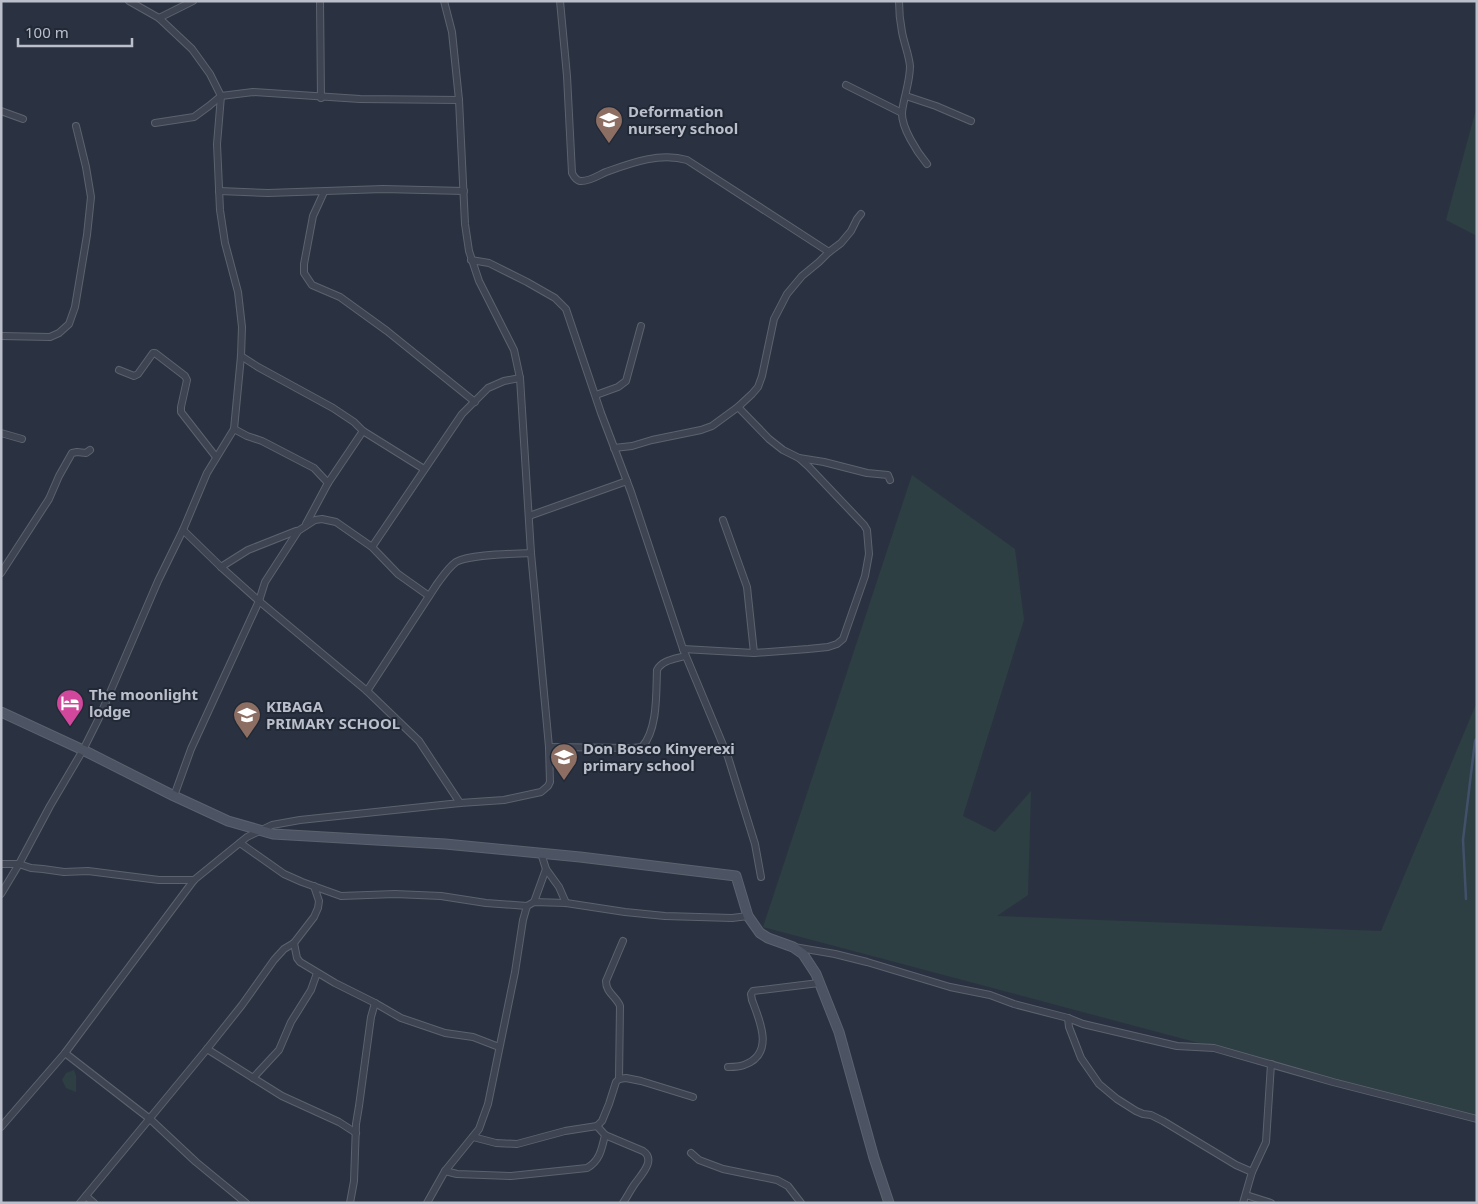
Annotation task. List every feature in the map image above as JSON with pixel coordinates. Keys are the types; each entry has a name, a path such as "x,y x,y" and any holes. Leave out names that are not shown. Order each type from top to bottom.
{"street":[{"path":"1,894 83,750 207,474 234,429 242,326 238,292 225,243 219,191 217,144 221,96 210,74 192,49 159,18 129,1"},
{"path":"159,18 193,1"},
{"path":"320,1 321,98"},
{"path":"1,1127 65,1053 194,880 240,843 272,825 300,820 504,800 541,792 550,782 531,553 520,378 514,350 479,281 472,260 465,224 459,100 452,32 444,1"},
{"path":"560,1 567,76 572,173 576,179 581,181 590,179 638,161 671,157 686,160 829,252"},
{"path":"898,1 902,33 910,64 902,113 908,134 920,156 927,164"},
{"path":"846,85 902,113"},
{"path":"155,123 194,117 221,96 253,92 321,98 459,100"},
{"path":"906,96 971,121"},
{"path":"1,110 23,119"},
{"path":"1,336 50,337 59,333 69,324 75,308 91,198 85,160 76,126"},
{"path":"219,191 268,193 382,190 464,191"},
{"path":"324,192 313,216 304,264 304,273 312,285 340,296 475,402"},
{"path":"614,448 632,446 677,434 702,430 712,426 752,394 760,382 774,319 787,294 794,284 829,252 842,243 861,214"},
{"path":"472,260 489,263 548,294 566,309 627,482 684,653 728,757 755,844 762,877"},
{"path":"596,395 621,385 626,381 641,326"},
{"path":"119,370 134,376 138,374 154,353 185,376 187,380 181,407 182,412 216,457"},
{"path":"241,356 333,408 354,422 363,431 424,470"},
{"path":"372,547 462,414 488,388 504,381 520,378"},
{"path":"738,407 782,450 799,458 867,473 888,475 890,480"},
{"path":"234,429 314,468 328,483"},
{"path":"305,526 328,483 363,431"},
{"path":"1,433 22,439"},
{"path":"1,573 50,499 59,476 72,454 77,452 86,453 90,450"},
{"path":"548,747 642,747 652,732 657,670 663,663 684,653 754,653 828,647 839,643 843,639 865,576 869,554 866,528 799,458"},
{"path":"529,516 627,482"},
{"path":"221,567 248,550 298,531 315,520 330,520 336,522 372,547 398,574 429,596"},
{"path":"724,520 747,587 754,653"},
{"path":"183,530 259,601 367,691 419,741 460,803"},
{"path":"174,796 191,749 259,601 265,582 298,531"},
{"path":"367,691 448,568 457,561 481,556 531,553"},
{"path":"1,712 83,750 174,796 228,820 260,831 286,835 444,844 541,853 734,875 737,878 748,916 760,933 793,947 867,962 950,987 990,995 1083,1024 1173,1045 1214,1048 1333,1082 1477,1119"},
{"path":"240,843 284,874 341,896 396,894 441,896 527,906 534,902 566,903 665,916 732,918 748,916"},
{"path":"541,853 546,869 559,887 566,903"},
{"path":"1,864 19,864 31,868 64,872 88,871 159,880 194,880"},
{"path":"534,902 546,869"},
{"path":"80,1203 207,1049 274,960 284,949 294,943 314,917 318,908 318,901 314,886"},
{"path":"427,1203 445,1170 479,1129 488,1104 527,906"},
{"path":"473,1138 496,1143 517,1144 565,1131 597,1126 602,1121 616,1082 619,1079 620,1006 619,1002 606,988 606,981 623,941"},
{"path":"294,943 297,958 300,962 401,1018 445,1033 473,1037 499,1047"},
{"path":"793,947 803,954 810,963 839,1032 874,1158 889,1203"},
{"path":"253,1078 278,1050 291,1022 312,990 317,973"},
{"path":"728,1067 744,1066 756,1058 763,1043 763,1033 751,996 753,991 819,982"},
{"path":"350,1203 354,1181 356,1124 371,1017 375,1003"},
{"path":"1068,1018 1069,1027 1081,1058 1099,1084 1117,1099 1136,1111 1163,1121 1236,1165 1252,1172"},
{"path":"207,1049 282,1096 339,1122 356,1134"},
{"path":"65,1053 150,1119 196,1162 246,1203"},
{"path":"1244,1203 1252,1172 1266,1142 1271,1064"},
{"path":"619,1079 626,1078 641,1081 693,1097"},
{"path":"597,1126 605,1135 647,1153 648,1162 623,1203"},
{"path":"445,1170 457,1174 493,1176 580,1170 593,1165 597,1160 605,1135"},
{"path":"691,1153 699,1160 724,1169 778,1180 788,1186 801,1203"},
{"path":"1246,1195 1271,1203"},
{"path":"86,1196 94,1203"}],"shaded area":[{"path":"1477,106 1477,236 1446,220"},
{"path":"912,475 1015,549 1024,620 963,816 995,832 1031,791 1028,895 997,916 1381,931 1477,702 1477,1117 763,927"},
{"path":"74,1070 76,1092 66,1088 62,1080 66,1073"}],"waterway":[{"path":"1466,899 1463,840 1475,741 1477,738"}],"place":[{"name":"Deformation nursery school","path":"609,144"},
{"name":"The moonlight lodge","path":"70,727"},
{"name":"KIBAGA PRIMARY SCHOOL","path":"247,739"},
{"name":"Don Bosco Kinyerexi primary school","path":"564,781"}]}
